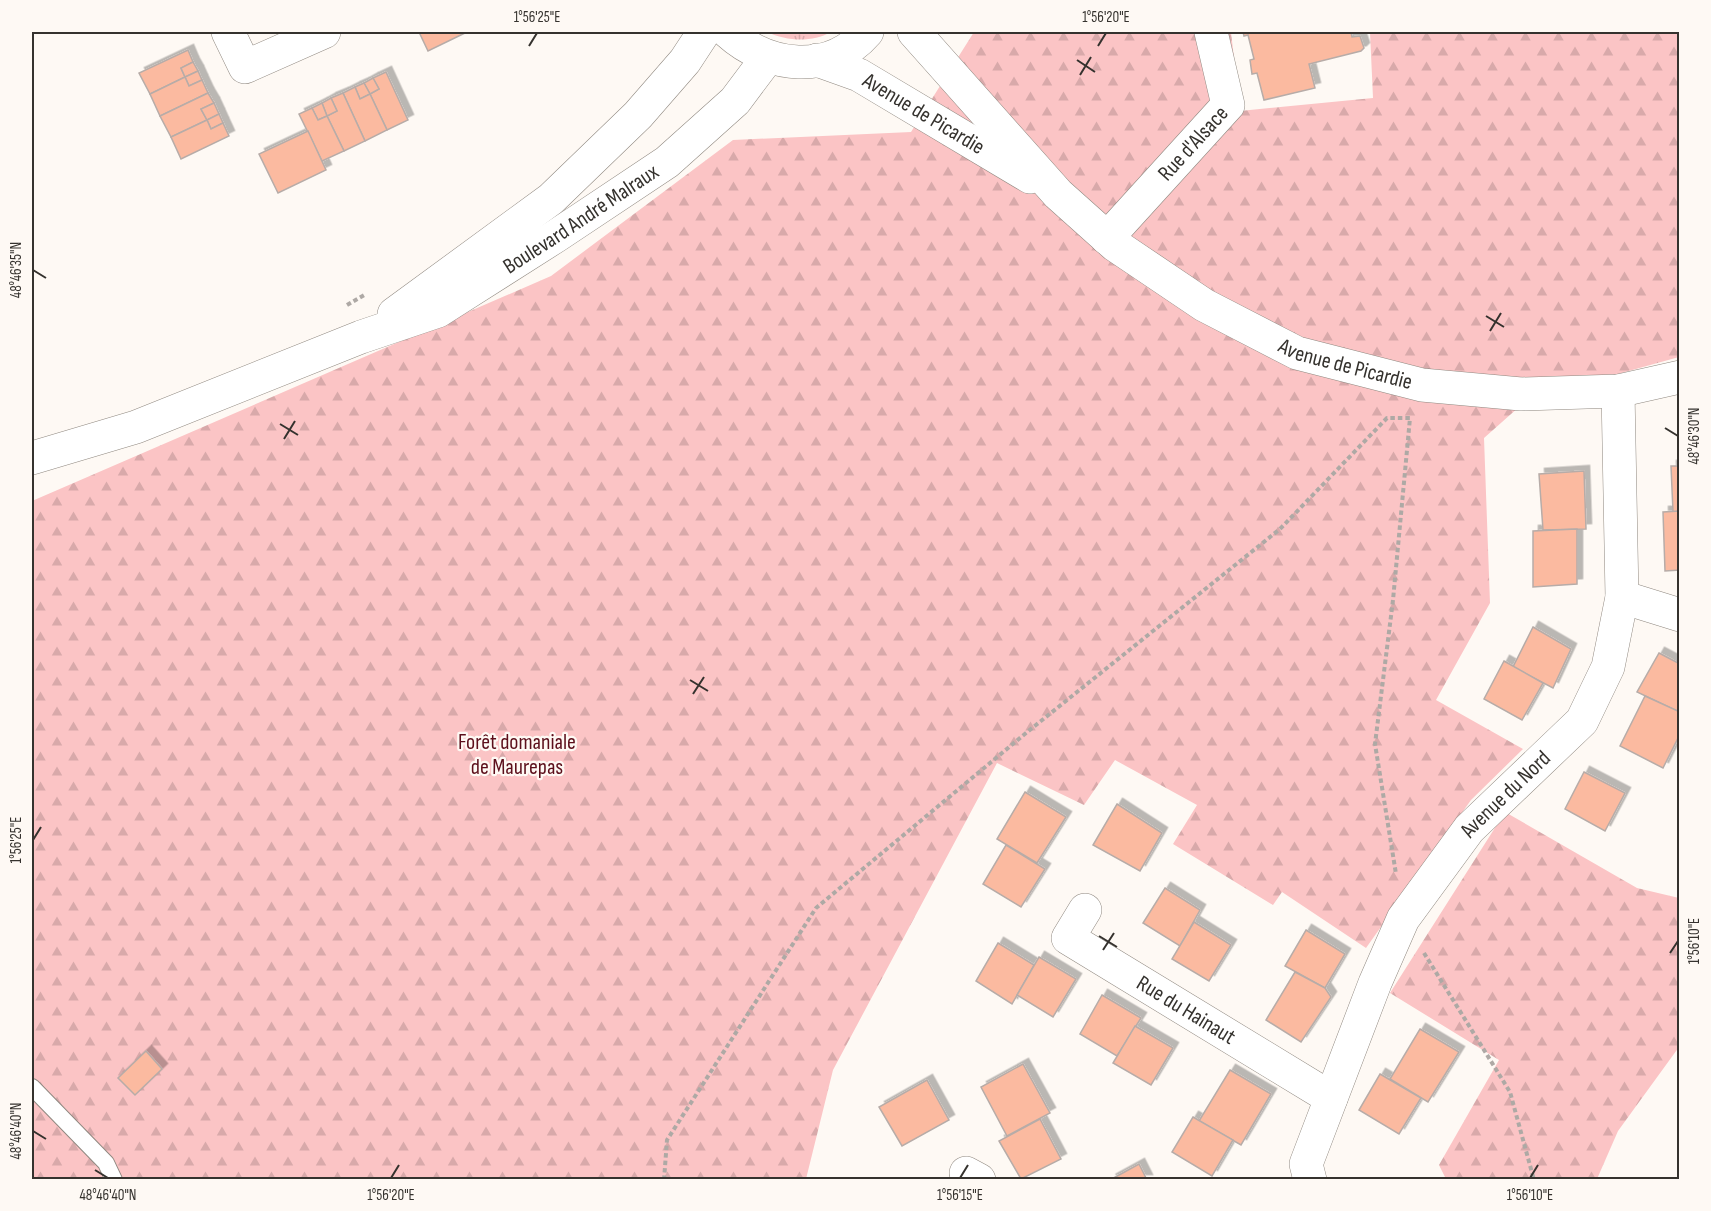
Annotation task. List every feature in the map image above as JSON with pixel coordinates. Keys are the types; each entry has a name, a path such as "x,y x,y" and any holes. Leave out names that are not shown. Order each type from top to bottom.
{"street":[{"path":"228,32 245,67 324,32"},
{"name":"Boulevard André Malraux","path":"361,337 551,200 638,116 685,61 704,32"},
{"path":"728,32 747,47 768,57 792,62 817,60 840,52 867,32"},
{"name":"Avenue de Picardie","path":"914,32 1058,194 1115,245 1204,305 1297,353 1422,385 1521,394 1618,391 1680,377"},
{"name":"Rue d'Alsace","path":"1107,238 1228,105 1211,32"},
{"name":"Boulevard André Malraux","path":"32,458 136,426 361,337 438,311 667,162 735,101 768,57"},
{"name":"Avenue de Picardie","path":"817,60 859,75 1058,194"},
{"name":"Avenue du Nord","path":"1299,1174 1403,919 1469,829 1582,721 1608,667 1622,597 1618,391"},
{"path":"1622,597 1680,615"},
{"name":"Rue du Hainaut","path":"1085,910 1068,938 1331,1098"}],"lane":[{"path":"32,1087 106,1164 114,1179"}],"path":[{"path":"346,306 376,289"},
{"path":"664,1179 667,1140 816,908 1026,733 1280,529 1387,418 1410,418 1393,600 1376,744 1403,919 1510,1092 1534,1179"}],"green space":[{"path":"767,32 831,32 815,38 799,40"},
{"name":"Forêt domaniale de Maurepas","path":"974,32 1231,32 1240,111 1373,98 1370,32 1679,32 1679,357 1528,399 1484,438 1490,603 1436,700 1523,749 1471,800 1366,948 1282,892 1273,905 1173,844 1197,805 1115,760 1084,805 997,763 833,1070 806,1179 32,1179 32,501 551,276 733,140 911,132"},
{"path":"1505,812 1637,888 1679,898 1679,1047 1618,1131 1597,1179 1446,1179 1439,1165 1499,1060 1390,993"}],"building":[{"path":"419,32 467,32 428,51"},
{"path":"1243,32 1351,32 1352,37 1360,36 1364,48 1361,51 1309,64 1315,88 1264,100 1257,73 1252,74 1250,60 1254,59 1248,35 1244,36"},
{"path":"188,50 193,62 181,68 185,77 150,94 139,73"},
{"path":"193,62 198,71 185,77 181,68"},
{"path":"198,71 202,80 189,86 185,77"},
{"path":"386,72 408,120 387,130 370,94 379,89 373,78"},
{"path":"185,77 189,86 202,80 208,93 160,116 150,94"},
{"path":"373,78 379,89 370,94 364,83"},
{"path":"364,83 370,94 360,99 355,87"},
{"path":"355,87 360,99 370,94 387,130 365,141 343,93"},
{"path":"208,93 214,103 201,109 207,120 171,137 160,116"},
{"path":"343,93 365,141 344,151 327,116 337,111 331,98"},
{"path":"331,98 337,111 327,116 322,103"},
{"path":"214,103 219,114 207,120 201,109"},
{"path":"322,103 327,116 318,120 312,108"},
{"path":"312,108 318,120 327,116 344,151 322,161 299,114"},
{"path":"219,114 223,123 211,129 207,120"},
{"path":"207,120 211,129 223,123 229,136 181,159 171,137"},
{"path":"308,131 326,170 278,193 259,154"},
{"path":"1671,466 1680,466 1680,511 1673,512"},
{"path":"1584,471 1586,529 1543,530 1539,474"},
{"path":"1680,511 1680,570 1665,571 1663,512"},
{"path":"1577,529 1577,584 1533,587 1533,531"},
{"path":"1533,627 1571,649 1553,688 1513,667"},
{"path":"1659,653 1680,664 1679,712 1637,692"},
{"path":"1504,661 1543,683 1522,720 1484,699"},
{"path":"1645,696 1680,712 1680,734 1663,768 1620,746"},
{"path":"1584,772 1625,793 1605,831 1565,809"},
{"path":"1025,792 1066,817 1037,863 997,839"},
{"path":"1117,804 1162,833 1140,871 1093,845"},
{"path":"1006,845 1045,869 1021,907 983,884"},
{"path":"1165,888 1200,910 1180,946 1143,923"},
{"path":"1194,922 1231,945 1209,981 1172,959"},
{"path":"1306,930 1345,954 1325,988 1285,966"},
{"path":"998,943 1034,965 1012,1004 976,981"},
{"path":"1039,957 1076,979 1053,1017 1017,995"},
{"path":"1295,972 1325,988 1331,997 1301,1042 1266,1020"},
{"path":"1102,995 1141,1018 1117,1056 1080,1034"},
{"path":"1135,1026 1173,1048 1151,1085 1113,1063"},
{"path":"1420,1029 1459,1052 1428,1102 1390,1079"},
{"path":"146,1051 162,1069 135,1095 118,1078"},
{"path":"1023,1064 1050,1113 1007,1136 981,1087"},
{"path":"1230,1070 1271,1094 1241,1145 1199,1121"},
{"path":"1380,1074 1421,1098 1399,1134 1359,1110"},
{"path":"927,1080 949,1120 902,1146 879,1107"},
{"path":"1193,1117 1233,1140 1212,1176 1172,1152"},
{"path":"1040,1119 1061,1159 1021,1179 999,1141"},
{"path":"1139,1164 1147,1180 1110,1180"}]}
